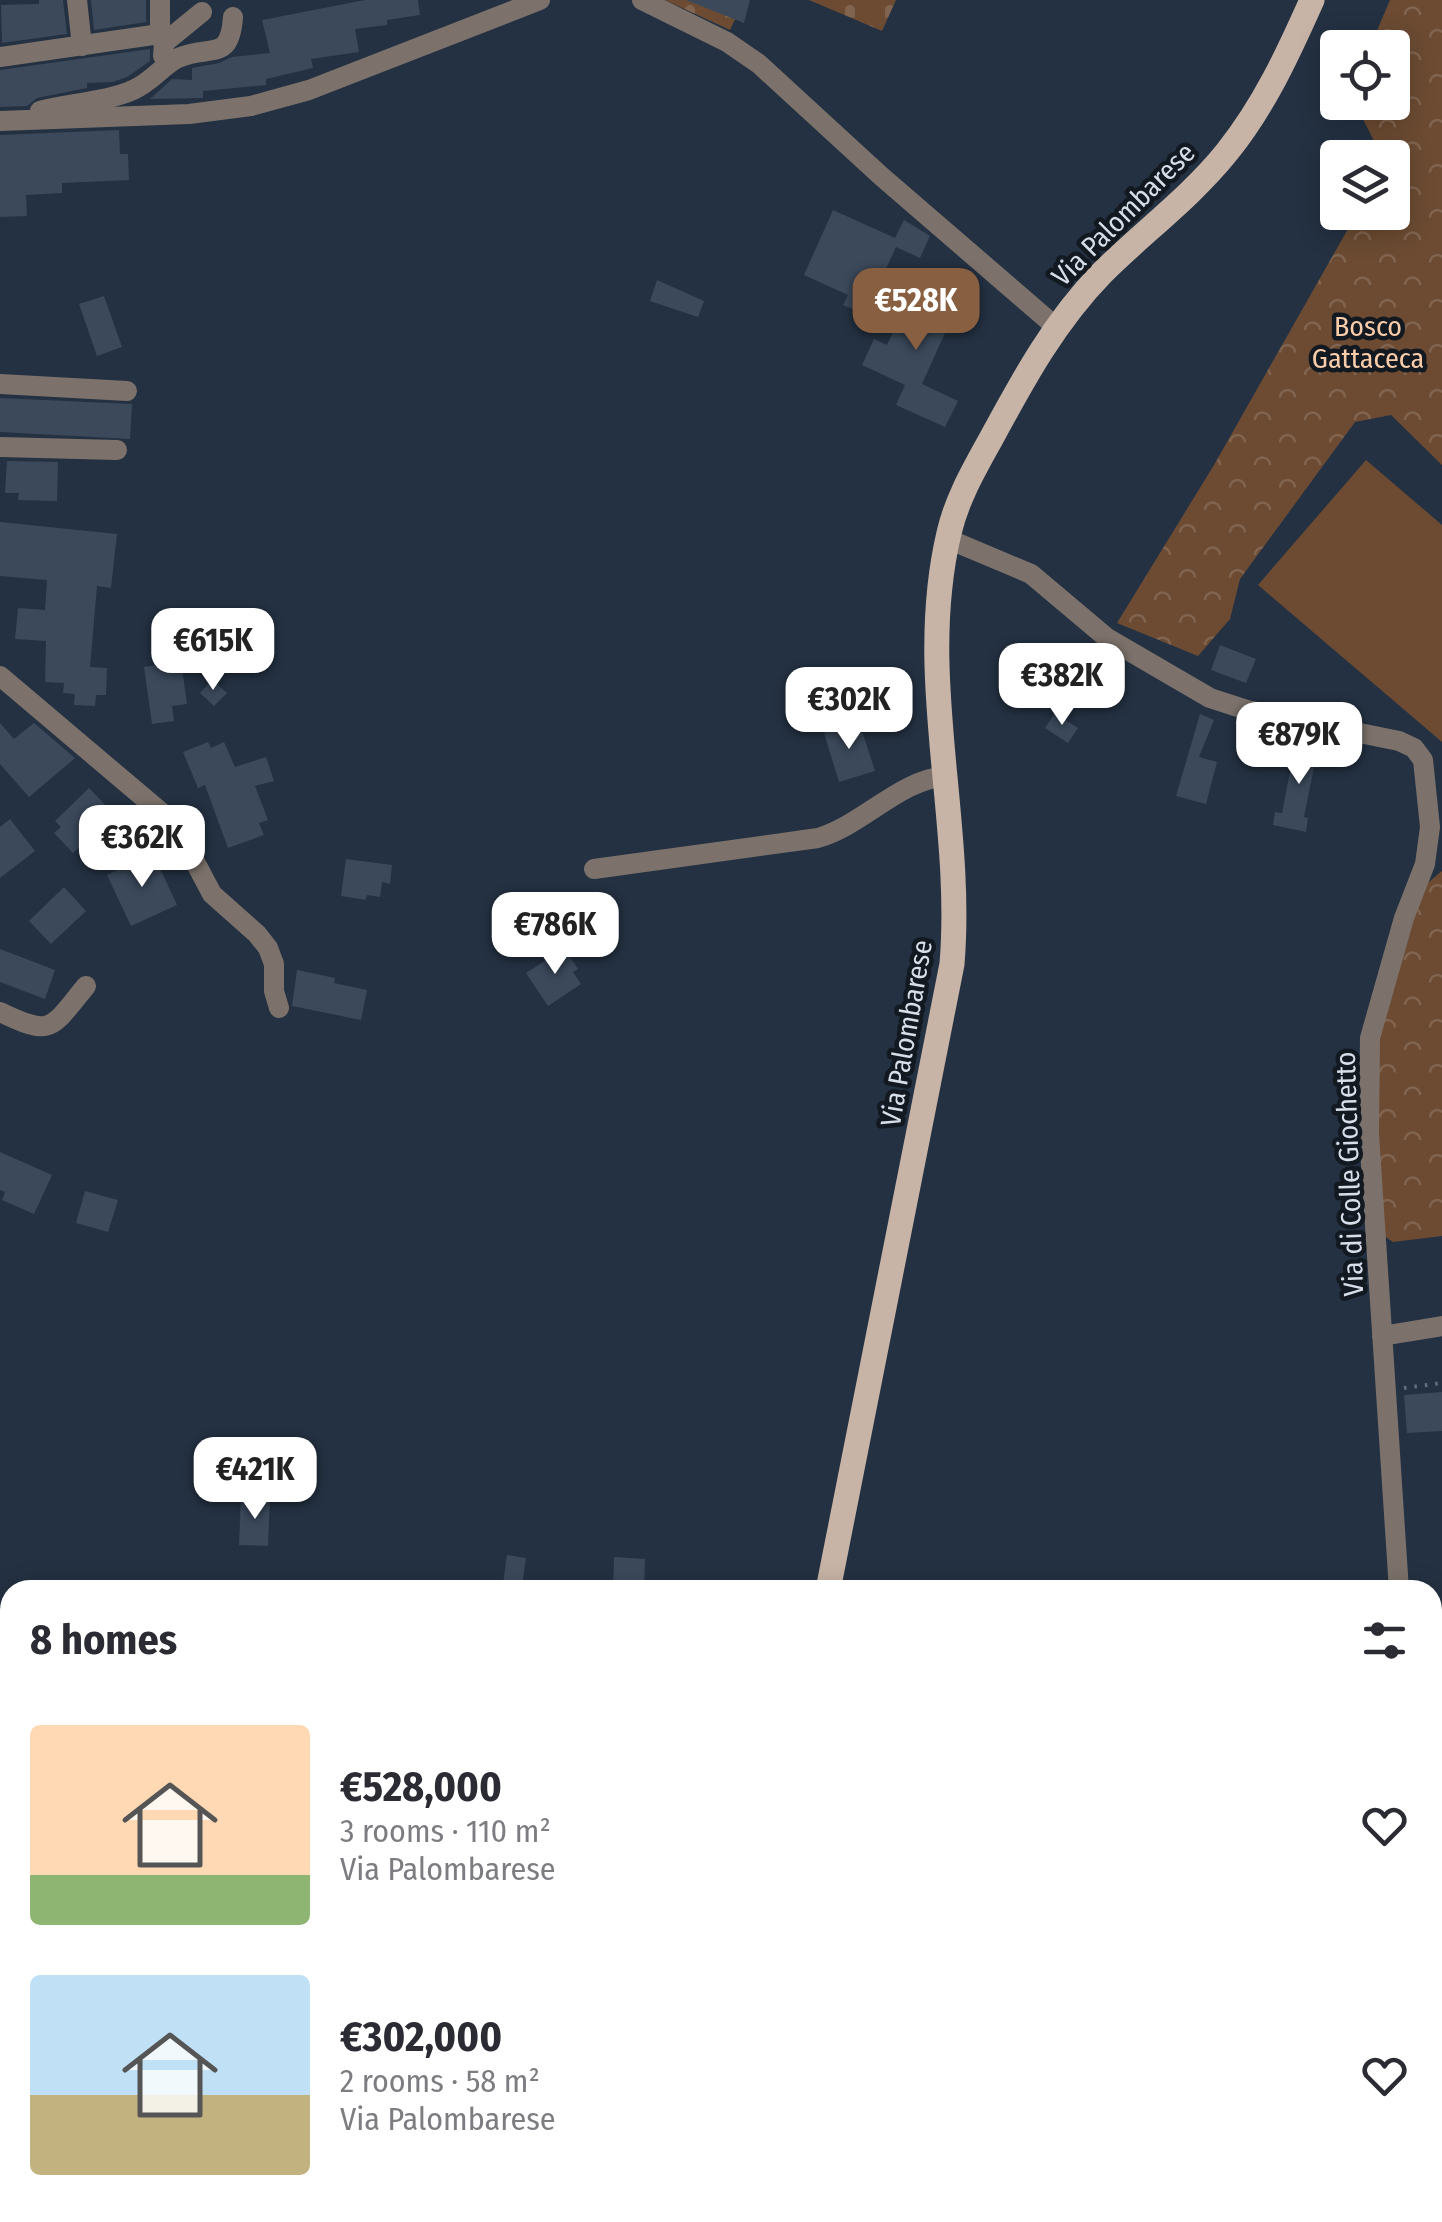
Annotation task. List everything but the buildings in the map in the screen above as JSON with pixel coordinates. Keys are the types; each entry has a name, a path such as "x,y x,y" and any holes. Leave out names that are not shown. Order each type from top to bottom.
{"main road":[{"name":"Via Palombarese","path":"830,1580 952,964 954,893 934,633 948,539 968,481 1056,327 1094,282 1188,196 1233,144 1270,88 1312,0"}],"street":[{"path":"76,0 82,46"},
{"path":"160,0 162,73"},
{"path":"4,120 176,114 251,106 309,90 540,0"},
{"path":"642,0 726,42 759,64 880,176 1056,327"},
{"path":"0,57 162,39 202,12"},
{"path":"4,120 120,95 162,73 180,57 223,48 231,38 233,16"},
{"path":"0,384 128,391"},
{"path":"0,448 117,450"},
{"name":"Via di Colle Giochetto","path":"948,539 1024,570 1118,646 1210,698 1247,710 1395,740 1409,745 1422,757 1428,789 1429,848 1383,984 1370,1038 1369,1134 1398,1580"},
{"path":"0,676 175,824 212,894 258,934 268,948 274,964 274,991 279,1008"},
{"path":"594,869 825,836 921,782 946,776"},
{"path":"0,1012 32,1028 48,1027 86,986"},
{"path":"1382,1336 1442,1326"}],"path":[{"path":"1384,1390 1442,1383"}],"green space":[{"path":"665,0 744,0 730,30"},
{"path":"809,0 896,0 882,31"},
{"name":"Bosco Gattaceca","path":"1390,0 1442,0 1442,465 1391,415 1355,422 1240,579 1230,619 1198,656 1117,623 1214,465 1347,230 1410,230 1410,140 1374,140 1364,120 1410,120 1410,30 1377,30"},
{"path":"1366,460 1442,525 1442,742 1258,585"},
{"path":"1442,871 1442,1236 1393,1242 1376,1230 1367,1027 1417,892"}]}
